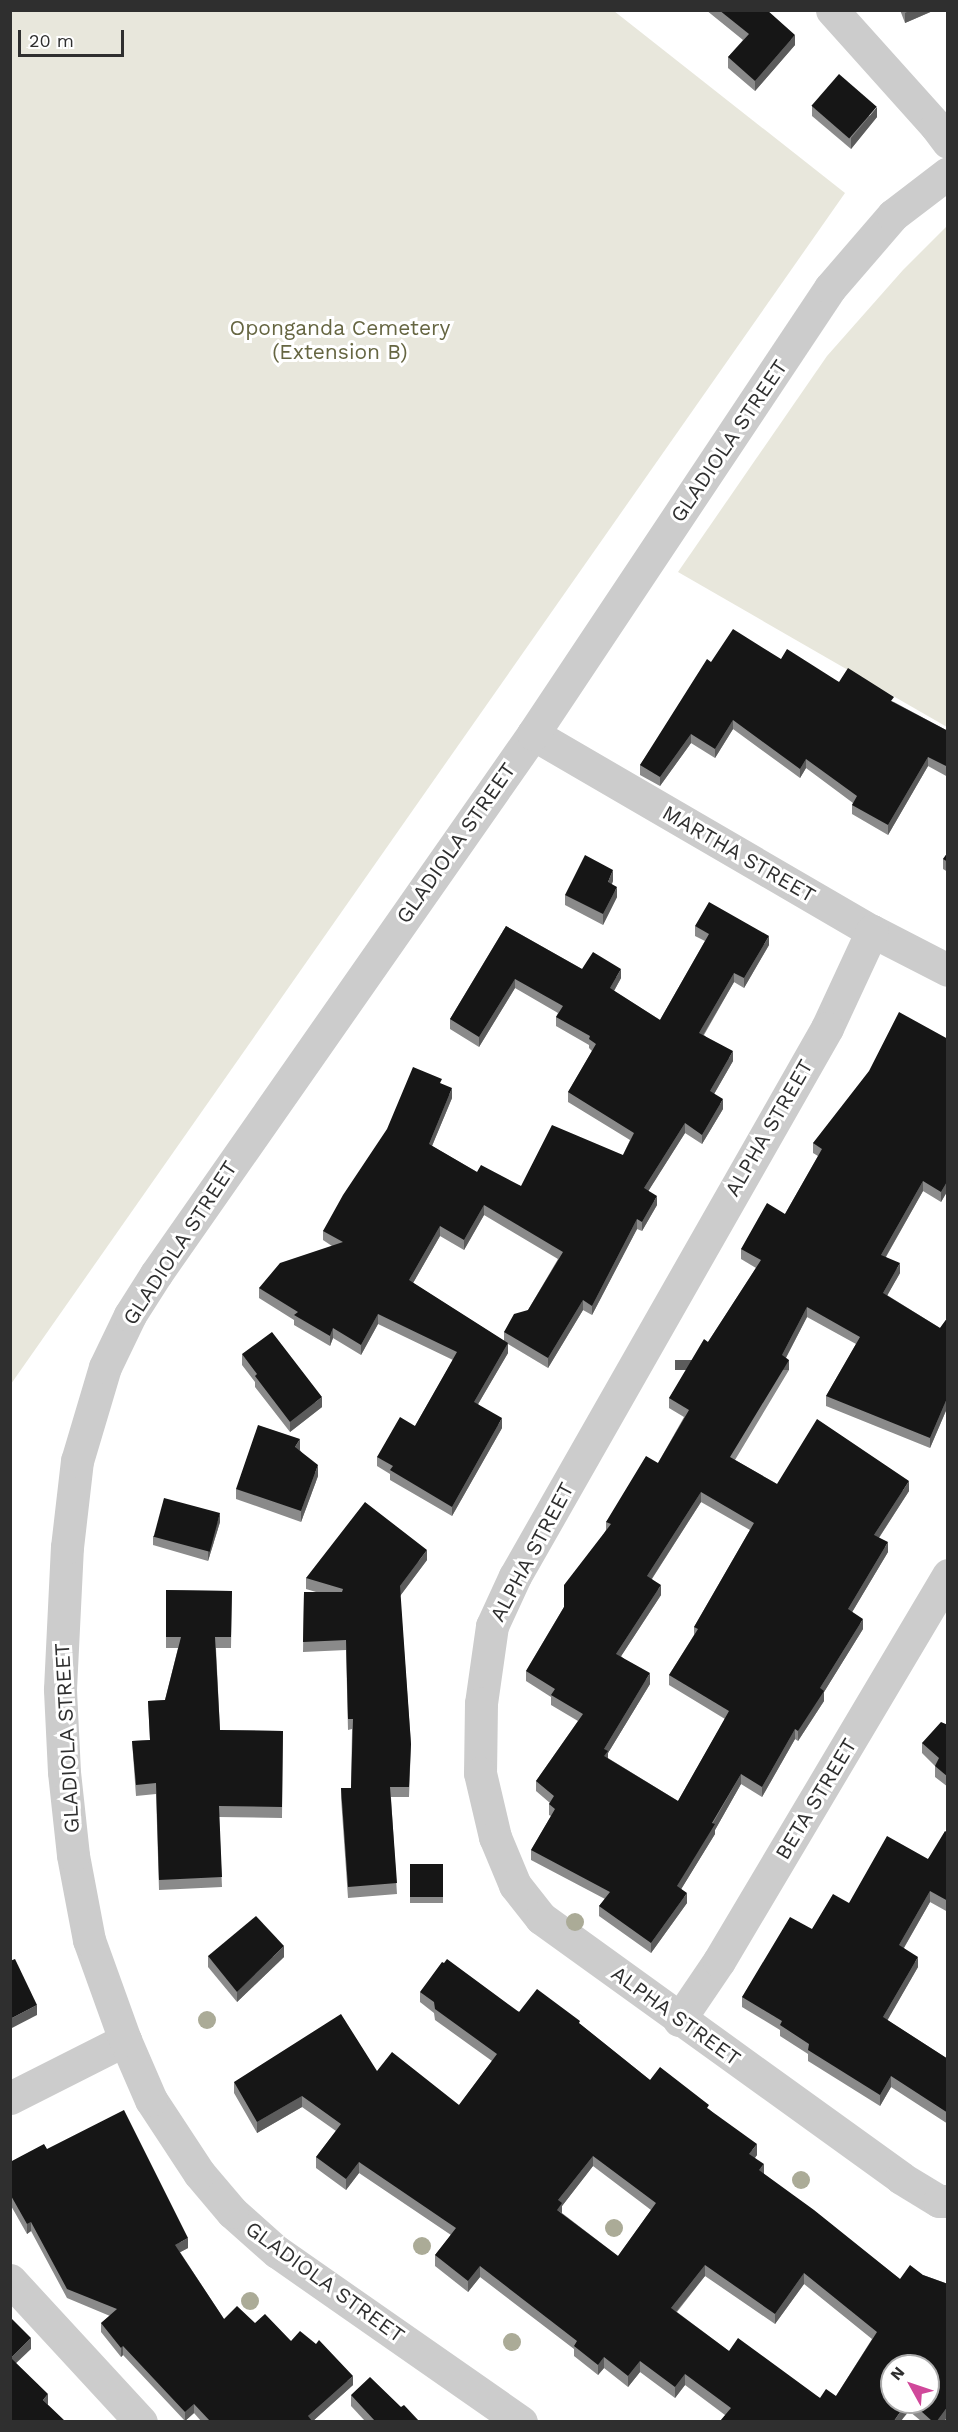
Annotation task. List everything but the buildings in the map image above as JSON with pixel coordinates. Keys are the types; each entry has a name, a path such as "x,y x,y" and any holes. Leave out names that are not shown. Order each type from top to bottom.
{"street":[{"path":"832,10 948,142"},
{"name":"GLADIOLA STREET","path":"521,2421 277,2252 232,2212 199,2173 152,2100 125,2040 89,1940 73,1855 63,1772 60,1689 67,1547 77,1461 105,1367 130,1315 156,1274 533,734 830,288 893,215 948,173"},
{"name":"MARTHA STREET","path":"533,734 872,931 948,970"},
{"name":"ALPHA STREET","path":"872,931 827,1028 515,1576 492,1626 481,1703 480,1773 495,1837 516,1885 541,1918 679,2020 902,2178 939,2201 948,2201"},
{"name":"BETA STREET","path":"679,2020 744,1921 948,1575"},
{"path":"10,2098 125,2040"},
{"path":"10,2280 141,2421"}],"green space":[{"name":"Oponganda Cemetery (Extension B)","path":"11,10 614,11 845,193 11,1384"},
{"path":"947,226 947,727 678,572 827,356 903,270"}]}
